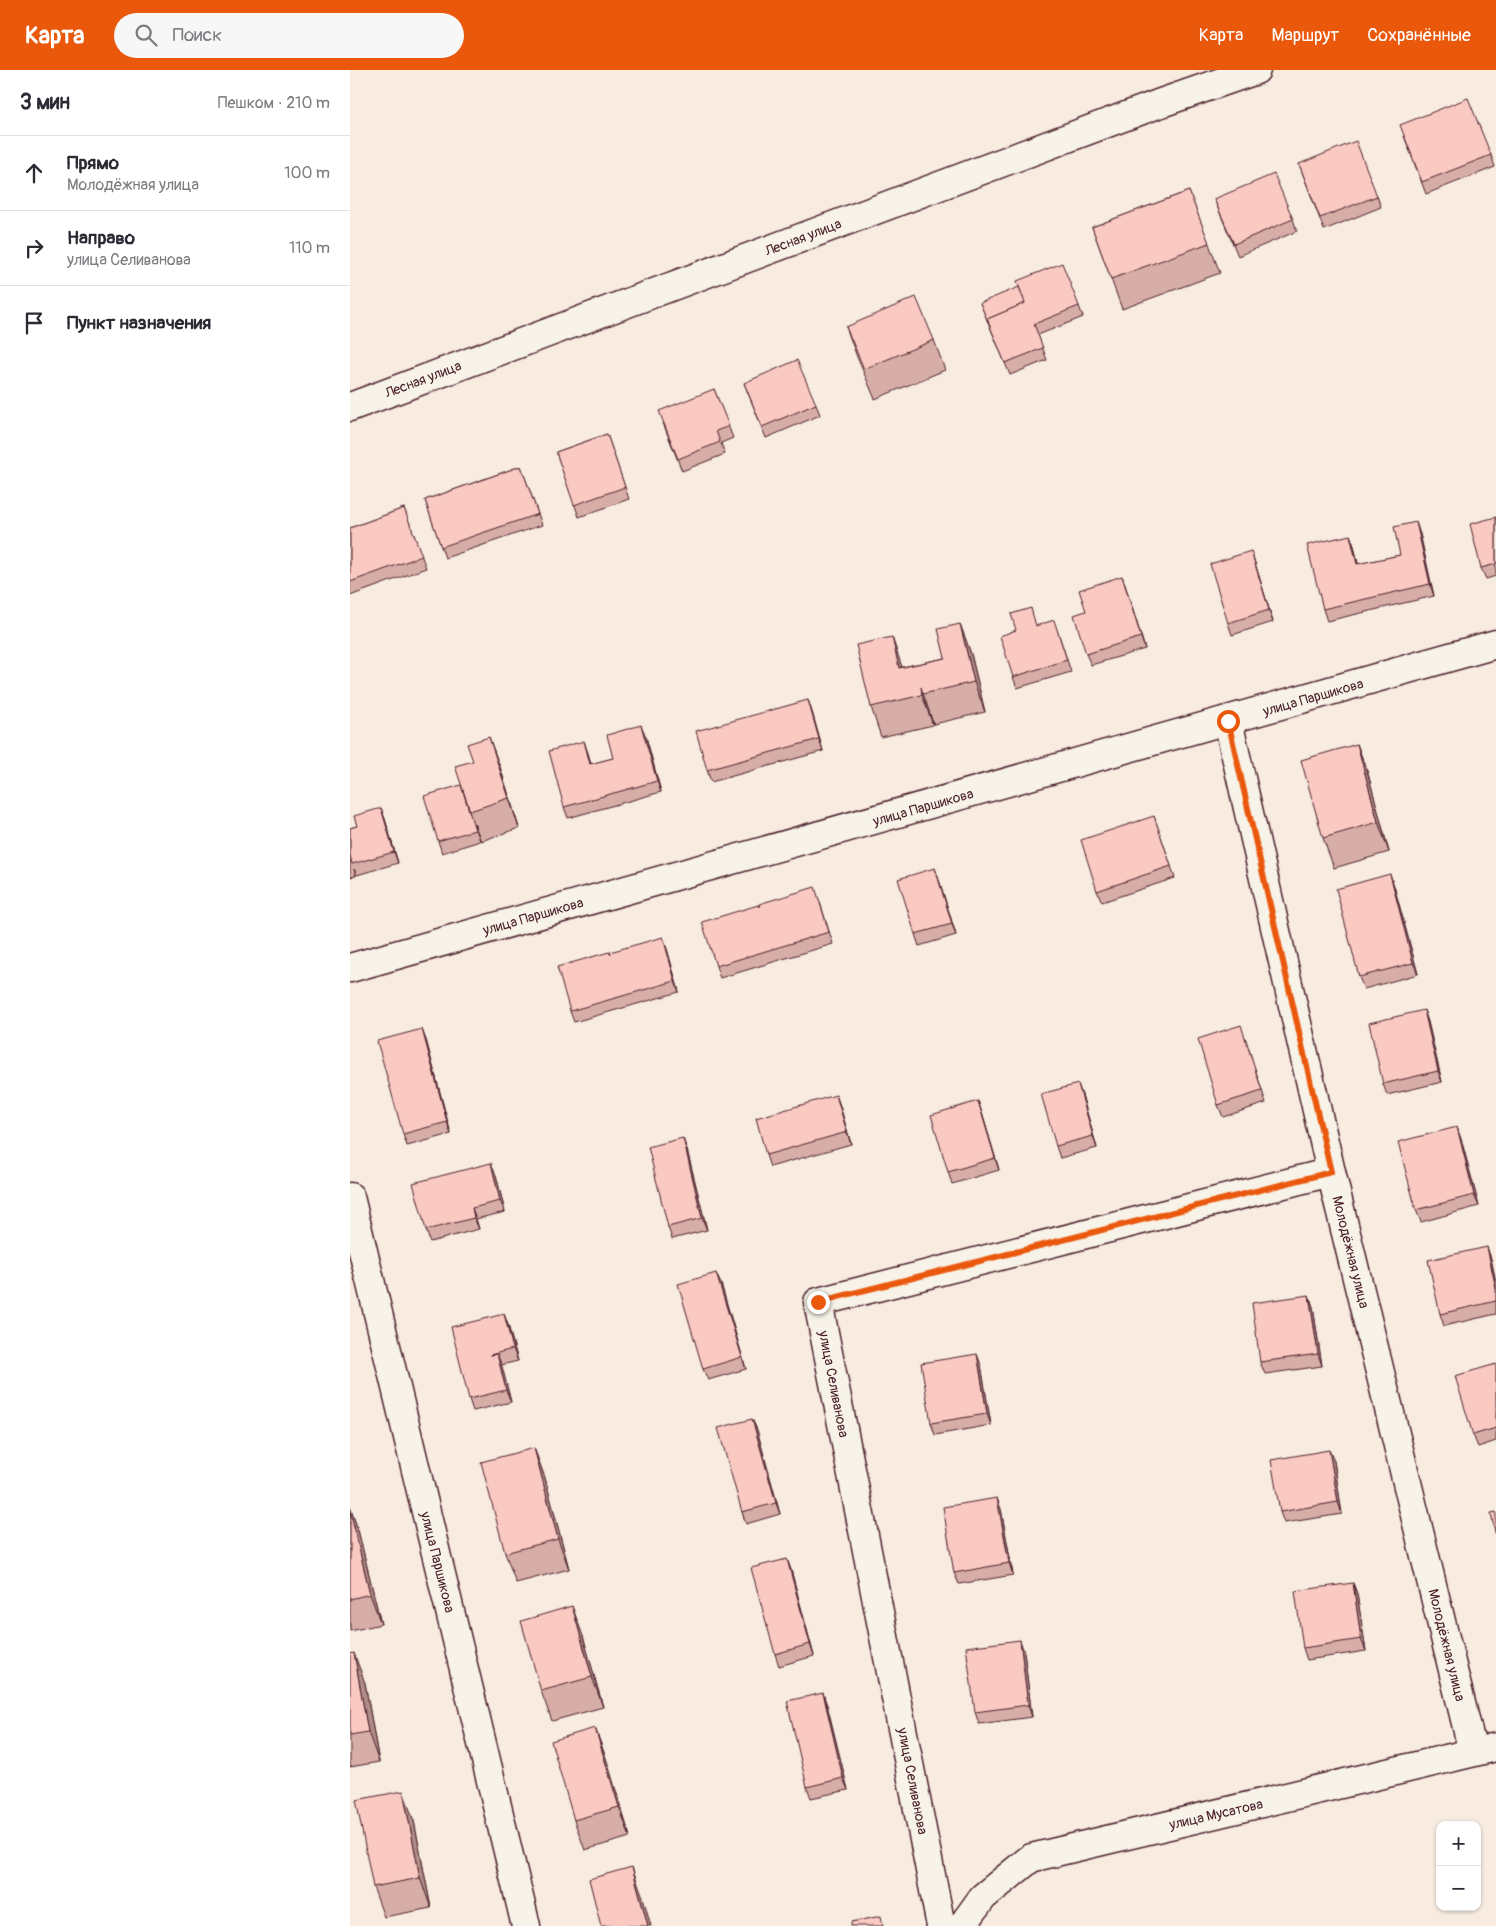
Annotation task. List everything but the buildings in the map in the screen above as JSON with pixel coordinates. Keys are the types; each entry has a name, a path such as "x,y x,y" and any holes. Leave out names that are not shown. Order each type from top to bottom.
{"street":[{"name":"Лесная улица","path":"350,407 1158,104 1256,70"},
{"name":"улица Паршикова","path":"350,968 1496,644"},
{"name":"Молодёжная улица","path":"1228,721 1331,1172 1485,1750"},
{"name":"улица Селиванова","path":"941,1926 818,1302 1331,1172"},
{"name":"улица Паршикова","path":"350,1198 526,1926"},
{"name":"улица Мусатова","path":"962,1926 983,1897 1031,1858 1485,1750"}],"route":[{"path":"818,1302 1331,1172 1228,721"}]}
